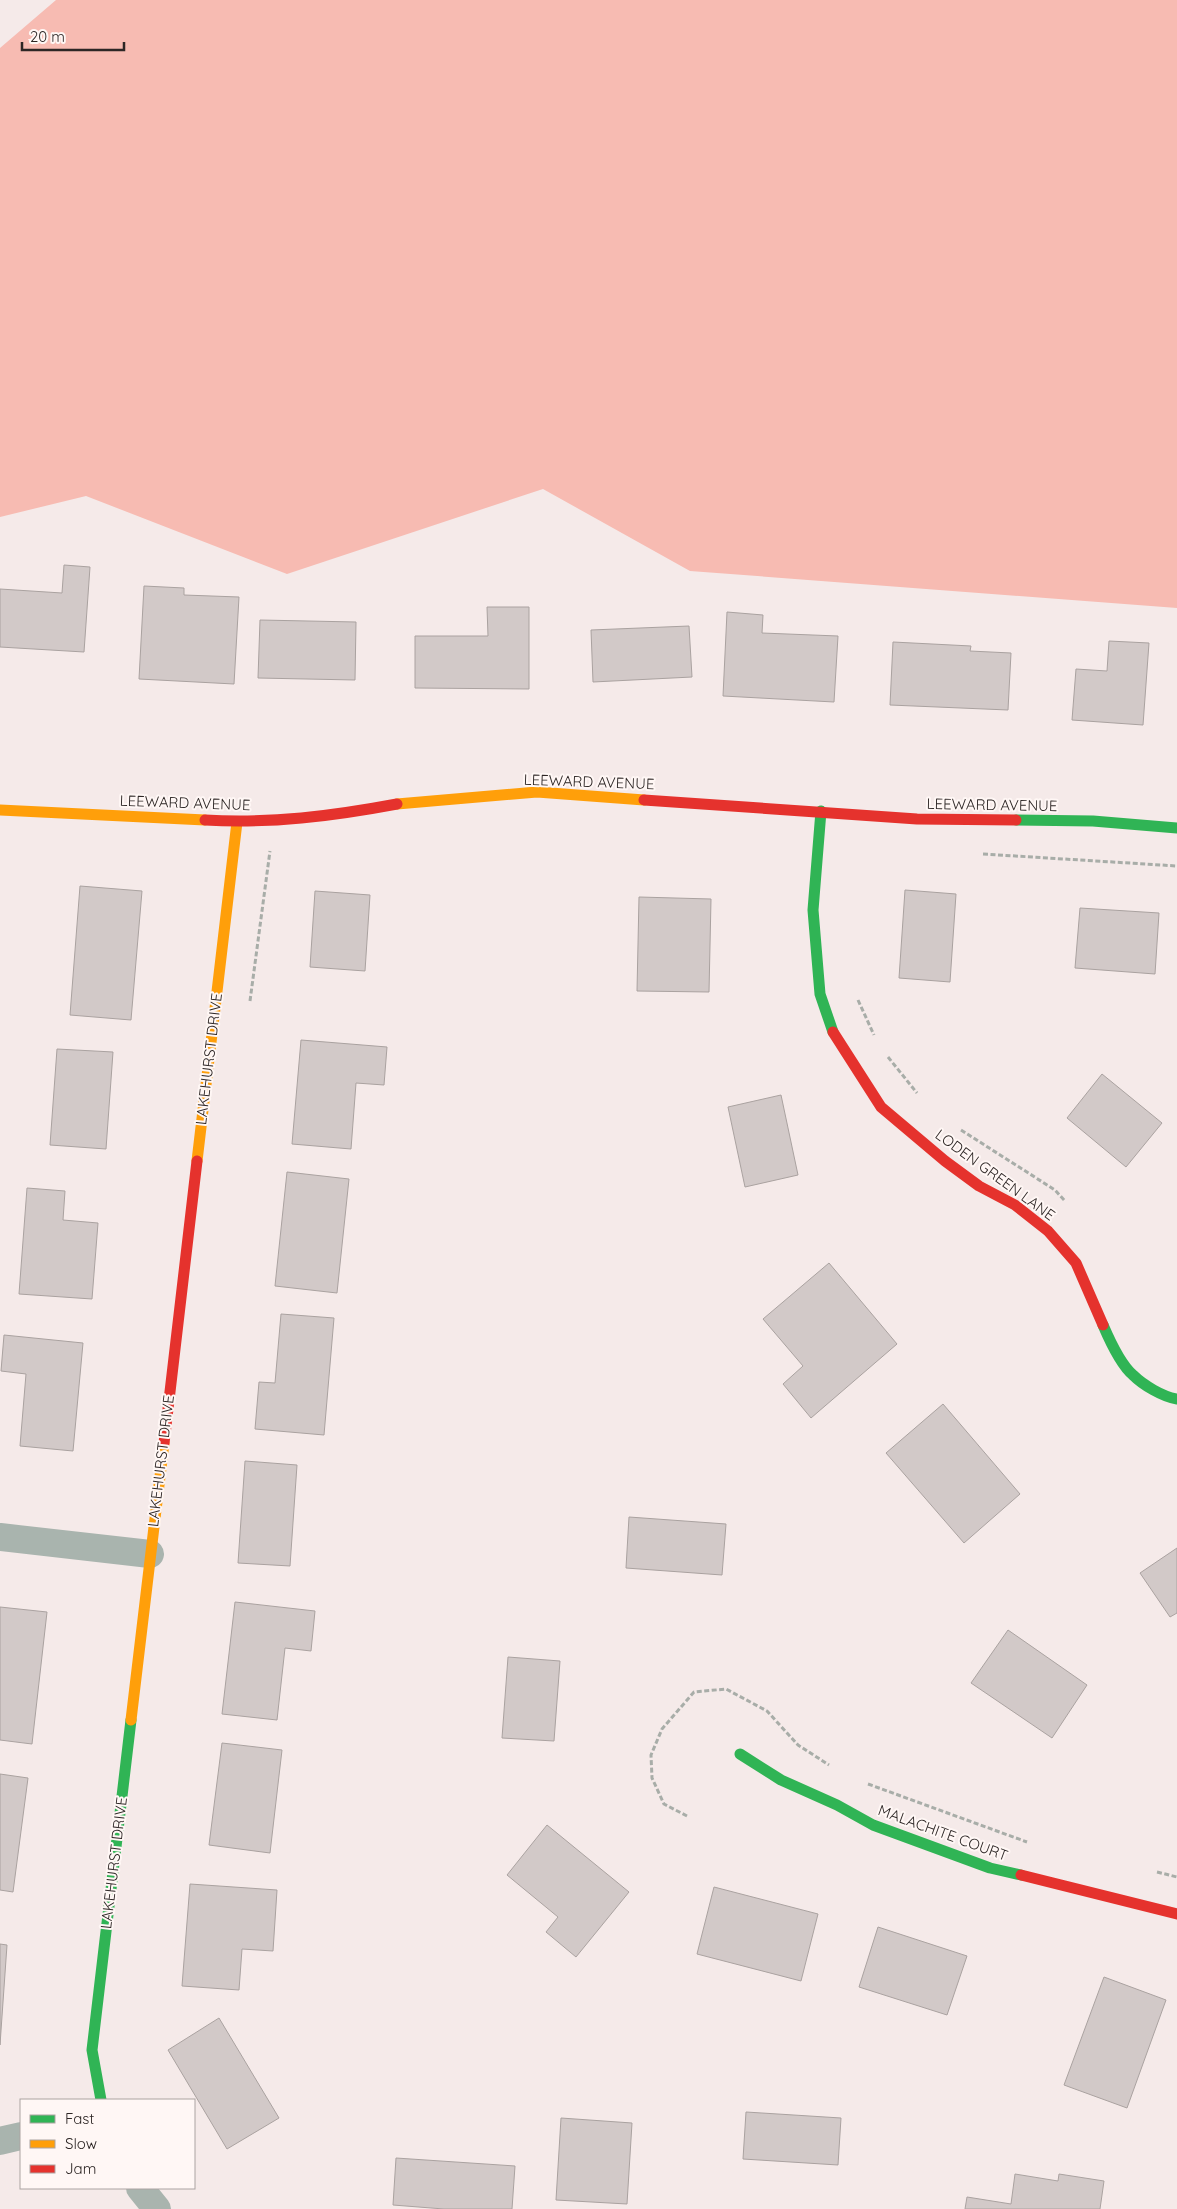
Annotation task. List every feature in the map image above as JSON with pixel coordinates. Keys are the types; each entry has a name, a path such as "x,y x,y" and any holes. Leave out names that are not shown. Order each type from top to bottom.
{"street":[{"name":"LEEWARD AVENUE","path":"0,810 237,822 334,816 412,801 537,792 917,818 1093,821 1177,828"},
{"name":"LODEN GREEN LANE","path":"821,811 813,910 820,994 834,1036 881,1107 979,1186 1014,1205 1048,1231 1076,1263 1108,1339 1132,1375 1169,1398 1177,1399"},
{"name":"LAKEHURST DRIVE","path":"101,2099 92,2050 237,822"},
{"path":"0,1537 150,1554"},
{"name":"MALACHITE COURT","path":"740,1754 781,1780 837,1805 873,1825 990,1868 1152,1906 1177,1914"},
{"path":"0,2141 20,2136"},
{"path":"141,2189 157,2209"}],"path":[{"path":"982,854 1177,866"},
{"path":"856,997 877,1042"},
{"path":"883,1050 919,1097"},
{"path":"956,1127 1055,1190 1068,1205"}],"shaded area":[{"path":"56,0 1177,0 1177,608 690,571 543,489 287,574 86,496 0,517 0,48"}],"building":[{"path":"64,565 90,567 84,652 0,647 0,589 62,593"},
{"path":"144,586 184,588 184,595 239,597 234,684 139,679"},
{"path":"487,607 529,607 529,689 415,688 415,636 488,636"},
{"path":"727,612 763,615 762,633 838,636 834,702 723,696"},
{"path":"260,620 356,622 355,680 258,678"},
{"path":"689,626 692,677 593,682 591,630"},
{"path":"1109,641 1149,643 1143,725 1072,720 1076,669 1107,671"},
{"path":"893,642 971,646 970,651 1011,653 1008,710 890,705"},
{"path":"80,886 142,891 131,1020 70,1015"},
{"path":"905,890 956,894 950,982 899,978"},
{"path":"315,891 370,895 365,971 310,967"},
{"path":"639,897 711,899 709,992 637,991"},
{"path":"1080,908 1159,913 1155,974 1075,968"},
{"path":"301,1040 387,1047 384,1085 356,1083 351,1149 292,1144"},
{"path":"57,1049 113,1052 106,1149 50,1145"},
{"path":"1102,1074 1162,1123 1126,1167 1067,1118"},
{"path":"781,1095 798,1175 745,1187 728,1107"},
{"path":"287,1172 349,1179 337,1293 275,1286"},
{"path":"27,1188 65,1191 63,1220 98,1223 92,1299 19,1294"},
{"path":"829,1263 897,1344 811,1418 783,1384 803,1366 763,1319"},
{"path":"281,1314 334,1318 324,1435 255,1429 259,1382 275,1383"},
{"path":"4,1335 83,1343 73,1451 20,1446 26,1374 1,1371"},
{"path":"943,1404 1020,1494 964,1543 886,1453"},
{"path":"245,1461 297,1465 290,1566 238,1563"},
{"path":"629,1517 726,1524 722,1575 626,1568"},
{"path":"1177,1548 1177,1613 1170,1617 1140,1573"},
{"path":"235,1602 315,1611 311,1651 285,1648 277,1720 222,1714"},
{"path":"0,1607 47,1612 32,1744 0,1740"},
{"path":"1008,1630 1087,1685 1052,1738 971,1683"},
{"path":"508,1657 560,1661 554,1741 502,1738"},
{"path":"222,1743 282,1750 270,1853 209,1845"},
{"path":"0,1774 28,1778 13,1892 0,1890"},
{"path":"547,1825 629,1892 576,1957 546,1932 558,1917 507,1875"},
{"path":"190,1884 277,1890 273,1951 242,1949 239,1990 182,1986"},
{"path":"714,1887 818,1914 801,1981 697,1954"},
{"path":"878,1927 967,1956 947,2015 859,1987"},
{"path":"0,1944 7,1945 0,2045"},
{"path":"1104,1977 1166,2000 1127,2108 1064,2085"},
{"path":"219,2018 279,2118 227,2149 168,2050"},
{"path":"746,2112 841,2118 838,2165 743,2159"},
{"path":"561,2118 632,2123 627,2204 556,2200"},
{"path":"396,2158 515,2166 512,2209 444,2209 393,2205"},
{"path":"1015,2174 1058,2181 1059,2174 1104,2181 1100,2209 965,2209 967,2197 1011,2204"}],"traffic: fast":[{"path":"821,811 813,910 820,994 833,1032"},
{"path":"1016,820 1093,821 1177,828"},
{"path":"1103,1325 1116,1352 1129,1371 1142,1383 1166,1396 1177,1399"},
{"path":"101,2099 92,2050 131,1720"},
{"path":"740,1754 781,1780 837,1805 873,1825 990,1868 1021,1875"}],"traffic: slow":[{"path":"397,804 537,792 644,800"},
{"path":"0,810 205,820"},
{"path":"197,1161 237,822"},
{"path":"131,1720 164,1443"}],"traffic: jam":[{"path":"644,800 917,819 1016,820"},
{"path":"205,820 277,820 349,812 397,804"},
{"path":"833,1032 881,1107 945,1161 979,1186 1015,1205 1048,1231 1076,1263 1103,1325"},
{"path":"164,1443 197,1161"},
{"path":"1021,1875 1177,1914"}]}
